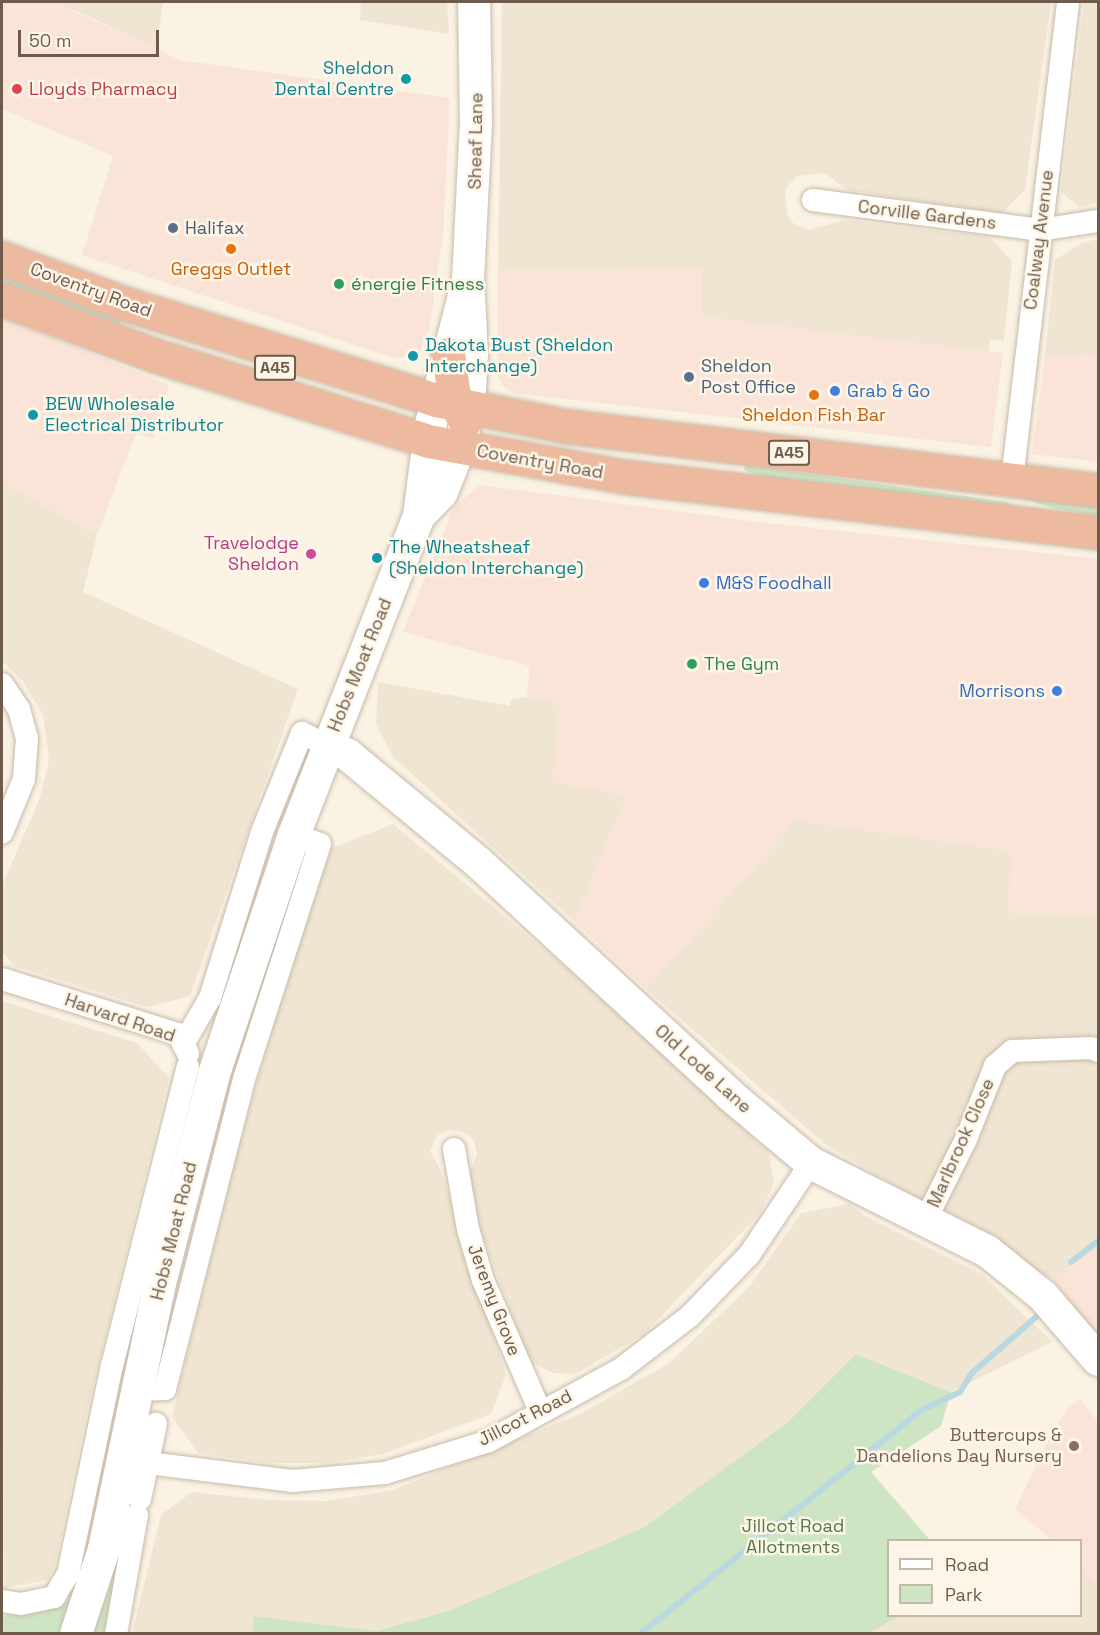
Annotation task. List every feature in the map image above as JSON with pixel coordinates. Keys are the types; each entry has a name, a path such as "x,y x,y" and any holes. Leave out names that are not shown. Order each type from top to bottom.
{"highway":[{"name":"Coventry Road","path":"2,258 123,303 176,334 411,411 449,427 566,426 650,437 710,459 1017,501 1098,532"},
{"name":"Coventry Road","path":"2,299 154,355 449,427 627,477 741,489 1017,501 1098,490"},
{"path":"449,427 460,354"},
{"path":"1017,501 1098,526"}],"street":[{"name":"Sheaf Lane","path":"460,354 468,280 476,124 474,2"},
{"name":"Coalway Avenue","path":"1017,501 1040,230 1068,2"},
{"name":"Corville Gardens","path":"813,201 1040,230 1098,221"},
{"name":"Hobs Moat Road","path":"185,1041 223,1000 294,835 449,427"},
{"path":"2,684 19,709 27,738 24,779 2,833"},
{"name":"Hobs Moat Road","path":"2,1601 31,1603 54,1597 68,1574 112,1366 223,1000 262,832 302,733 328,746"},
{"name":"Old Lode Lane","path":"328,746 348,755 479,863 730,1095 811,1163 987,1251 1015,1271 1069,1323 1098,1360"},
{"name":"Hobs Moat Road","path":"76,1634 104,1549 244,1079 320,844 294,835"},
{"name":"Harvard Road","path":"2,979 178,1034 185,1041 200,1075"},
{"name":"Marlbrook Close","path":"925,1221 966,1139 995,1066 1012,1051 1091,1048 1098,1051"},
{"name":"Hobs Moat Road","path":"151,1390 200,1075"},
{"name":"Jeremy Grove","path":"454,1149 468,1229 483,1280 540,1411"},
{"name":"Jillcot Road","path":"147,1463 292,1481 385,1473 489,1441 540,1411 621,1369 690,1316 749,1255 811,1163"},
{"path":"116,1634 138,1507 156,1424"}],"shaded area":[{"path":"2,2 54,2 180,60 450,98 443,235 429,331 417,357 393,358 82,255 113,156 2,109"},
{"path":"54,2 163,2 156,50 90,17"},
{"path":"361,2 447,2 449,34 360,20"},
{"path":"502,2 1051,2 1025,190 1002,213 847,190 825,173 797,176 785,189 787,214 793,223 808,230 845,220 989,237 1012,261 1004,341 990,339 988,352 702,317 701,267 498,271"},
{"path":"1084,2 1098,2 1098,203 1080,207 1061,192"},
{"path":"1098,239 1098,354 1045,356 1055,260 1081,243"},
{"path":"702,267 702,317 1003,353 991,447 513,393 502,385 497,374 498,271"},
{"path":"2,317 169,385 153,439 136,433 97,535 2,482"},
{"path":"1098,354 1098,462 1032,454 1045,356"},
{"path":"2,482 97,535 83,592 298,689 190,996 147,1007 14,966 2,951 2,886 40,798 49,760 43,715 23,681 2,661"},
{"path":"480,485 758,522 1098,559 1098,916 1009,913 1010,851 796,820 646,989 574,921 627,796 552,782 559,704 527,697 530,666 403,632 454,507"},
{"path":"378,682 510,706 511,699 527,697 559,704 627,796 574,921 393,757 376,724"},
{"path":"796,820 1010,851 1010,913 1098,916 1098,1248 1052,1279 825,1144 646,989"},
{"path":"393,824 573,973 769,1152 774,1183 761,1212 644,1334 575,1374 553,1373 529,1361 479,1225 470,1171 477,1155 474,1140 464,1132 450,1130 438,1135 430,1151 441,1171 506,1375 491,1414 383,1454 328,1463 267,1463 198,1453 172,1417 234,1163 294,951 332,848"},
{"path":"2,1001 137,1043 169,1078 88,1407 55,1565 48,1580 4,1588"},
{"path":"849,1204 867,1217 982,1274 1052,1342 951,1392 856,1354 788,1422 643,1528 448,1611 375,1631 254,1616 252,1633 132,1634 161,1515 192,1492 267,1500 327,1501 393,1490 580,1414 669,1363 749,1287 801,1213"},
{"path":"1098,1248 1098,1336 1052,1279"},
{"path":"1081,1399 1098,1422 1098,1587 1082,1570 1082,1539 1051,1539 1015,1509 1048,1441 1068,1408"},
{"path":"1082,1570 1098,1587 1098,1633 867,1634 895,1617 1082,1617"}],"green space":[{"path":"2,271 121,321 116,332 2,288"},
{"path":"746,465 1008,502 1015,509 781,484 744,470"},
{"path":"1022,494 1098,503 1098,516 1056,509 1027,500"},
{"name":"Jillcot Road Allotments","path":"856,1354 951,1392 941,1426 871,1472 929,1539 887,1539 887,1617 897,1617 869,1633 252,1633 254,1616 376,1631 448,1611 643,1528 788,1422"},
{"path":"81,1551 88,1553 60,1633 2,1633 2,1616 62,1605 68,1601"},
{"path":"113,1562 122,1563 110,1633 93,1634"}],"waterway":[{"path":"1071,1262 1098,1241"},
{"path":"640,1634 922,1410 960,1392 972,1373 1036,1317"}],"place":[{"name":"Sheldon Dental Centre","path":"406,79"},
{"name":"Lloyds Pharmacy","path":"17,89"},
{"name":"Halifax","path":"173,228"},
{"name":"Greggs Outlet","path":"231,249"},
{"name":"énergie Fitness","path":"339,284"},
{"name":"Dakota Bust (Sheldon Interchange)","path":"413,356"},
{"name":"Sheldon Post Office","path":"689,377"},
{"name":"Grab & Go","path":"835,391"},
{"name":"Sheldon Fish Bar","path":"814,395"},
{"name":"BEW Wholesale Electrical Distributor","path":"33,415"},
{"name":"Travelodge Sheldon","path":"311,554"},
{"name":"The Wheatsheaf (Sheldon Interchange)","path":"377,558"},
{"name":"M&S Foodhall","path":"704,583"},
{"name":"The Gym","path":"692,664"},
{"name":"Morrisons","path":"1057,691"},
{"name":"Buttercups & Dandelions Day Nursery","path":"1074,1446"}]}
